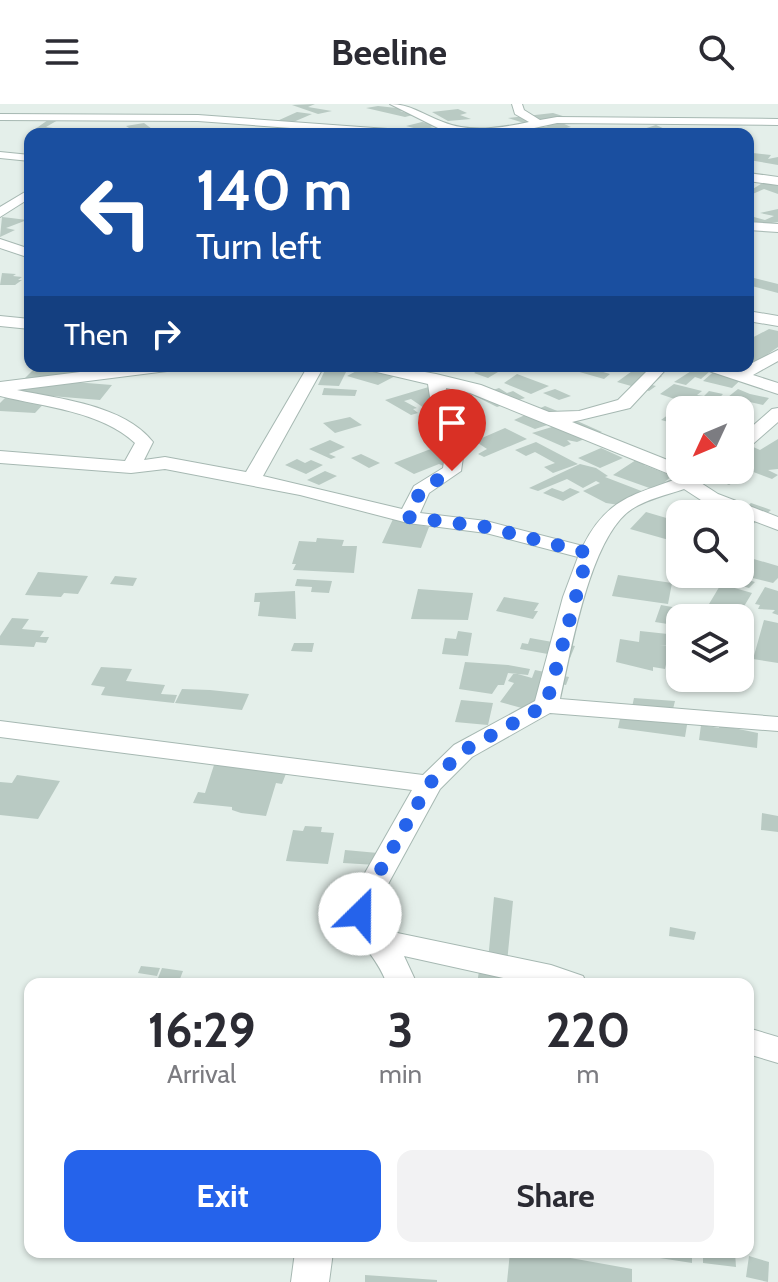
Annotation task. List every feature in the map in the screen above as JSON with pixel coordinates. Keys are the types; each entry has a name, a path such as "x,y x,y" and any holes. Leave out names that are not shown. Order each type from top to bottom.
{"street":[{"path":"395,104 438,128"},
{"path":"517,104 519,112 536,122"},
{"path":"757,108 773,122"},
{"path":"0,117 192,118 331,128"},
{"path":"180,128 192,118"},
{"path":"192,118 212,128"},
{"path":"515,128 536,122 569,120 773,122"},
{"path":"0,155 24,157"},
{"path":"754,178 778,181"},
{"path":"0,213 24,197"},
{"path":"754,226 778,228"},
{"path":"0,243 24,252"},
{"path":"754,317 778,321"},
{"path":"0,321 24,323"},
{"path":"754,368 778,355"},
{"path":"0,389 123,372"},
{"path":"252,479 313,372"},
{"path":"400,372 475,389 666,465"},
{"path":"545,417 580,416 626,404 655,372"},
{"path":"730,372 778,389"},
{"path":"741,375 747,372"},
{"path":"408,517 421,490 452,471 460,416 439,397 436,379"},
{"path":"0,389 107,419 133,430 144,442 131,467"},
{"path":"754,434 778,413"},
{"path":"0,457 131,467 165,463 252,479 408,517 486,527 588,553"},
{"path":"546,705 588,553 614,513 680,484"},
{"path":"702,484 711,498 778,524"},
{"path":"400,978 395,963 372,938 360,914 362,903 429,784 463,751 546,705 778,724"},
{"path":"0,729 429,784"},
{"path":"372,938 554,978"},
{"path":"754,1043 778,1050"},
{"path":"310,1282 313,1258"}],"building":[{"path":"315,104 308,107 332,111 318,114 292,105"},
{"path":"366,108 406,109 400,111 413,115 405,117"},
{"path":"458,109 467,113 460,115 471,119 448,121 432,112"},
{"path":"297,112 312,114 291,123 277,121"},
{"path":"553,113 566,117 545,121 533,117 533,121 524,123 508,118"},
{"path":"48,120 58,120 46,127 53,128 37,128"},
{"path":"422,122 437,125 430,127 435,128 406,126"},
{"path":"144,123 151,128 129,128 126,126"},
{"path":"562,123 571,127 530,128 528,127 548,127 540,124"},
{"path":"754,153 771,155 768,159 778,157 778,165 754,161"},
{"path":"764,182 778,183 778,194 764,189 754,193 754,188"},
{"path":"778,209 778,222 754,221 754,217 765,220 774,216 760,213"},
{"path":"2,217 24,220 6,228 15,230 0,237"},
{"path":"2,273 16,274 13,276 22,277 18,280 22,280 15,285 0,285"},
{"path":"754,278 778,284 778,293 754,287"},
{"path":"769,329 778,331 778,347 768,354 775,356 761,365 754,363 754,337"},
{"path":"31,372 78,372 73,378 62,381 112,385 100,400 51,396 35,413 0,411 0,403"},
{"path":"324,372 346,372 339,386 318,385"},
{"path":"355,372 403,372 378,385 347,376"},
{"path":"475,372 498,372 488,378"},
{"path":"580,372 610,374 604,379"},
{"path":"631,372 662,376 649,391 617,382"},
{"path":"690,372 709,372 701,379 695,377 686,385 674,382"},
{"path":"713,372 747,374 732,388 703,381"},
{"path":"517,374 549,386 531,394 504,383"},
{"path":"674,384 702,391 697,395 704,396 666,396 660,394"},
{"path":"432,386 442,391 448,390 462,401 427,410 411,399 404,401 417,408 413,409 418,413 411,415 385,400"},
{"path":"324,388 357,390 355,396 322,395"},
{"path":"499,388 525,398 497,407 475,396"},
{"path":"555,389 571,396 559,400 543,393"},
{"path":"738,389 769,398 763,405 754,403 754,396 729,396"},
{"path":"709,391 723,394 721,396 704,396"},
{"path":"457,404 478,416 432,432 424,427 447,420 432,412"},
{"path":"545,406 572,417 535,429 514,420"},
{"path":"350,417 362,425 335,433 323,423"},
{"path":"575,420 602,432 577,442 567,440 571,444 564,447 532,433"},
{"path":"505,428 527,439 484,457 478,454 487,449 475,441"},
{"path":"778,439 778,469 768,470 778,475 772,479 754,472 754,447 760,450"},
{"path":"330,440 345,447 329,454 336,457 331,459 309,449"},
{"path":"536,442 578,464 553,473 544,467 555,463 535,452 526,456 515,450"},
{"path":"436,447 456,457 444,466 439,464 414,474 394,463"},
{"path":"601,448 623,458 600,468 578,458"},
{"path":"361,454 380,463 369,468 351,458"},
{"path":"639,458 654,459 644,465 666,474 666,481 655,490 613,475"},
{"path":"297,459 323,465 306,474 285,465"},
{"path":"580,464 596,468 608,476 605,477 644,492 619,505 606,503 583,491 600,483 596,481 583,488 567,479 538,491 529,488"},
{"path":"325,471 337,476 319,485 307,480"},
{"path":"552,488 563,492 570,488 580,492 563,501 543,493"},
{"path":"754,504 771,510 754,524"},
{"path":"646,512 666,518 666,539 630,529"},
{"path":"393,519 429,527 421,548 382,543"},
{"path":"317,538 344,540 342,546 357,546 354,573 293,570 299,541 316,542"},
{"path":"754,559 778,566 778,578 773,583 754,578"},
{"path":"38,572 88,576 78,594 64,593 61,597 25,595"},
{"path":"618,575 666,582 666,588 671,588 668,604 612,596"},
{"path":"115,576 137,578 133,586 110,584"},
{"path":"297,579 332,581 329,593 311,592 312,587 295,586"},
{"path":"765,587 778,591 778,615 772,613 775,610 758,609 760,605 755,604"},
{"path":"719,588 752,593 745,604 709,604"},
{"path":"418,589 473,593 468,620 411,619"},
{"path":"295,591 296,619 258,616 260,602 254,602 255,593"},
{"path":"504,597 539,603 534,611 538,611 533,619 496,611"},
{"path":"661,605 666,606 666,624 655,622"},
{"path":"12,618 29,619 22,629 44,631 40,637 49,637 46,643 36,642 34,647 0,645 0,636"},
{"path":"764,620 778,623 778,663 754,659"},
{"path":"458,631 472,633 468,656 442,654 445,638 456,639"},
{"path":"640,631 666,634 666,645 660,645 666,646 665,669 653,667 653,671 616,662 620,639 639,642"},
{"path":"530,638 575,646 570,658 520,649 522,643 528,644"},
{"path":"294,643 314,643 312,652 291,651"},
{"path":"465,662 530,669 528,675 508,673 504,685 498,685 492,694 459,689"},
{"path":"101,667 132,669 126,681 165,685 161,694 177,695 174,703 101,695 105,687 91,685"},
{"path":"535,670 569,677 566,685 541,680 562,686 529,710 500,702 514,683 508,681 514,673 532,678"},
{"path":"182,689 249,694 242,710 175,703"},
{"path":"634,698 675,701 672,713 688,719 685,737 618,728 623,705 632,707"},
{"path":"461,700 493,703 488,725 455,722"},
{"path":"701,725 719,728 719,725 758,733 757,748 699,740"},
{"path":"214,765 287,771 282,784 276,783 266,816 241,813 232,810 232,807 193,803 198,792 205,793"},
{"path":"17,775 60,781 38,819 0,815 0,782 12,783"},
{"path":"762,813 778,816 778,832 761,830"},
{"path":"305,826 322,827 321,832 334,833 328,864 286,861 293,830 303,831"},
{"path":"345,850 378,853 377,865 343,863"},
{"path":"494,897 513,901 506,973 487,971"},
{"path":"670,927 696,932 694,940 669,936"},
{"path":"141,966 160,968 157,976 138,973"},
{"path":"162,968 183,971 180,978 158,978"},
{"path":"479,971 508,975 507,978 478,978"},
{"path":"509,1258 571,1258 632,1269 632,1282 507,1282"},
{"path":"660,1258 692,1258 692,1263"},
{"path":"703,1258 735,1258 736,1267 703,1263"},
{"path":"749,1258 769,1262 768,1282 746,1277"},
{"path":"365,1275 437,1280 437,1282 365,1282"}],"route":[{"path":"360,914 362,903 429,784 463,751 494,731 546,705 588,553 486,527 408,517 421,490 452,471"}]}
